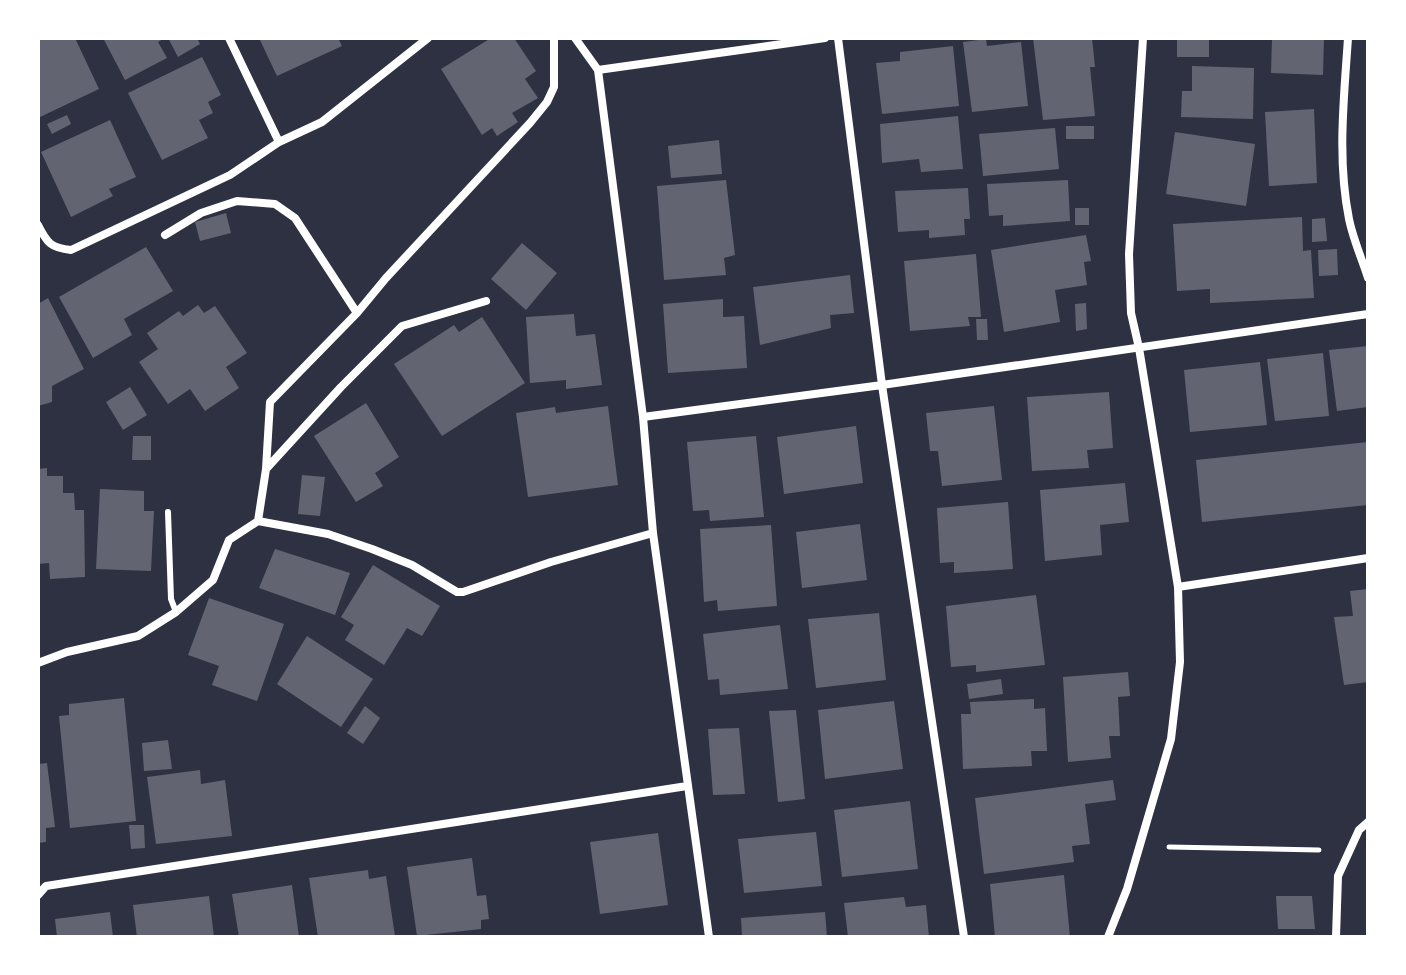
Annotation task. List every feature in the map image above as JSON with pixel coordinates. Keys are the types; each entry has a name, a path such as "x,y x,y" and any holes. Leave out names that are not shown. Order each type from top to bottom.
{"street":[{"path":"229,38 279,142"},
{"path":"38,225 46,240 57,249 71,250 230,175 279,142 322,122 428,38"},
{"path":"258,521 266,469 270,402 357,313 547,102 554,87 554,38"},
{"path":"575,38 598,70 643,417 653,533 709,937"},
{"path":"598,70 825,38"},
{"path":"838,38 882,385 964,937"},
{"path":"1108,937 1127,889 1171,739 1180,662 1178,587 1131,313 1129,254 1143,38"},
{"path":"1348,38 1342,113 1343,176 1350,221 1368,278"},
{"path":"165,235 201,213 237,201 275,204 301,226 357,313"},
{"path":"266,469 402,326 486,301"},
{"path":"643,417 1368,314"},
{"path":"38,663 67,652 138,636 176,612 213,580 229,540 258,521 328,534 372,549 412,565 457,592 653,533"},
{"path":"1178,587 1368,558"},
{"path":"38,895 46,886 687,786"},
{"path":"1336,937 1338,876 1359,830 1368,822"}],"lane":[{"path":"168,512 171,599 176,612"}],"path":[{"path":"1166,847 1327,851"}],"building":[{"path":"38,38 75,38 99,89 38,118"},
{"path":"103,38 165,38 158,42 167,58 125,80"},
{"path":"168,38 197,38 200,44 178,57"},
{"path":"259,38 338,38 342,46 277,76"},
{"path":"491,38 514,38 536,71 525,79 538,98 512,113 518,122 497,136 492,128 482,135 441,69"},
{"path":"1033,38 1092,38 1095,67 1090,67 1095,116 1043,120"},
{"path":"1272,38 1324,38 1323,75 1271,73"},
{"path":"986,39 987,46 1021,42 1028,106 972,112 963,42"},
{"path":"1209,39 1209,57 1177,57 1177,40"},
{"path":"953,46 959,106 882,114 876,63 900,61 900,52"},
{"path":"202,57 221,95 208,102 213,113 199,120 208,138 162,160 128,93"},
{"path":"1192,66 1254,68 1253,119 1181,117 1182,91 1192,91"},
{"path":"1314,109 1317,183 1269,186 1265,112"},
{"path":"67,115 71,124 52,134 47,124"},
{"path":"958,116 963,169 921,172 919,159 882,163 880,124"},
{"path":"110,120 136,177 109,189 113,196 71,217 41,152"},
{"path":"1066,126 1094,126 1094,139 1066,139"},
{"path":"1055,128 1059,169 983,176 979,134"},
{"path":"1175,132 1255,144 1246,206 1166,194"},
{"path":"719,140 722,174 671,178 668,146"},
{"path":"726,180 735,255 724,258 726,275 664,280 657,186"},
{"path":"1068,180 1070,221 1003,226 1003,215 989,216 987,184"},
{"path":"968,188 970,219 964,219 965,235 929,238 929,230 898,232 895,191"},
{"path":"1075,208 1089,208 1089,225 1075,225"},
{"path":"226,213 231,233 200,241 195,222"},
{"path":"1302,217 1303,251 1311,250 1314,298 1210,303 1210,289 1177,291 1173,224"},
{"path":"1325,218 1327,241 1312,242 1312,219"},
{"path":"1086,235 1091,261 1084,262 1087,285 1055,290 1060,322 1004,332 991,250"},
{"path":"522,243 557,273 526,310 491,279"},
{"path":"146,247 173,291 124,319 132,335 93,358 59,297"},
{"path":"1337,249 1338,275 1319,276 1318,250"},
{"path":"976,254 981,317 968,317 970,326 910,331 904,261"},
{"path":"850,275 854,313 830,315 831,328 760,345 753,287"},
{"path":"48,298 84,369 52,386 52,402 38,406 38,304"},
{"path":"723,299 723,317 744,316 747,368 668,373 663,304"},
{"path":"1086,303 1087,329 1076,331 1075,304"},
{"path":"198,305 204,313 215,306 247,353 226,367 239,388 205,411 190,389 168,404 139,362 158,349 147,333 179,311 183,316"},
{"path":"574,314 576,336 595,334 602,385 566,389 566,380 530,383 526,317"},
{"path":"482,317 525,383 442,436 394,364 454,325 459,332"},
{"path":"976,319 987,319 988,340 977,340"},
{"path":"1368,346 1368,407 1337,411 1329,350"},
{"path":"1323,353 1329,416 1275,421 1267,359"},
{"path":"1260,362 1267,425 1190,432 1184,370"},
{"path":"130,387 147,415 123,430 106,402"},
{"path":"1109,392 1113,448 1087,450 1089,468 1032,471 1027,397"},
{"path":"366,403 399,457 375,473 383,486 356,502 314,436"},
{"path":"608,406 618,485 528,497 516,413 555,407 556,413"},
{"path":"994,406 1002,480 942,486 938,451 930,451 926,413"},
{"path":"856,426 863,483 784,494 777,437"},
{"path":"133,436 151,436 151,460 132,460"},
{"path":"756,436 764,517 710,521 709,510 693,511 687,442"},
{"path":"1368,442 1368,505 1202,522 1196,460"},
{"path":"47,468 47,476 63,476 63,493 74,493 75,510 84,510 85,577 50,579 49,563 38,564 38,469"},
{"path":"302,475 325,477 320,516 298,514"},
{"path":"1125,483 1129,522 1100,525 1102,555 1045,561 1040,490"},
{"path":"100,489 144,491 144,511 154,511 151,571 96,569"},
{"path":"1008,502 1013,569 954,573 954,562 940,563 937,508"},
{"path":"860,524 867,580 802,588 796,532"},
{"path":"771,525 777,606 718,611 717,600 704,602 700,529"},
{"path":"275,549 350,573 335,615 259,588"},
{"path":"373,565 440,606 422,636 407,628 384,665 345,640 354,625 341,617"},
{"path":"1368,589 1368,682 1344,685 1334,617 1353,616 1350,591"},
{"path":"1036,595 1045,665 976,672 976,665 951,667 946,606"},
{"path":"209,598 284,624 257,701 212,685 219,666 188,655"},
{"path":"879,613 886,680 816,688 808,619"},
{"path":"780,625 788,689 720,695 719,679 708,680 703,634"},
{"path":"307,636 373,679 341,727 277,684"},
{"path":"1128,672 1130,696 1118,697 1120,736 1109,736 1111,758 1068,762 1063,677"},
{"path":"1001,679 1003,694 969,699 967,684"},
{"path":"124,698 136,821 70,828 59,716 69,715 69,704"},
{"path":"1034,699 1034,709 1045,708 1047,751 1031,751 1032,766 963,769 961,714 971,714 970,702"},
{"path":"894,701 903,769 825,779 818,710"},
{"path":"365,706 380,718 363,744 347,733"},
{"path":"796,710 805,799 778,802 769,711"},
{"path":"739,728 745,794 713,795 708,729"},
{"path":"168,740 172,769 144,771 142,743"},
{"path":"47,763 55,827 46,828 46,842 38,843 38,764"},
{"path":"200,770 201,784 225,780 232,836 156,844 147,777"},
{"path":"1113,780 1116,800 1085,804 1090,844 1072,846 1074,862 984,874 975,798"},
{"path":"910,801 918,869 842,877 834,810"},
{"path":"129,825 144,825 145,848 131,849"},
{"path":"816,832 822,886 744,893 738,839"},
{"path":"658,833 668,905 600,914 590,842"},
{"path":"472,858 477,896 486,895 489,919 481,920 481,929 417,936 407,867"},
{"path":"368,870 369,879 386,876 395,936 318,937 309,878"},
{"path":"1064,875 1070,937 995,937 990,884"},
{"path":"292,885 299,937 239,937 232,894"},
{"path":"209,896 214,937 137,937 133,905"},
{"path":"1276,896 1312,896 1315,929 1278,929"},
{"path":"904,897 906,907 926,905 929,937 848,937 844,903"},
{"path":"110,912 113,937 57,937 55,919"},
{"path":"825,912 827,937 742,937 741,918"}]}
